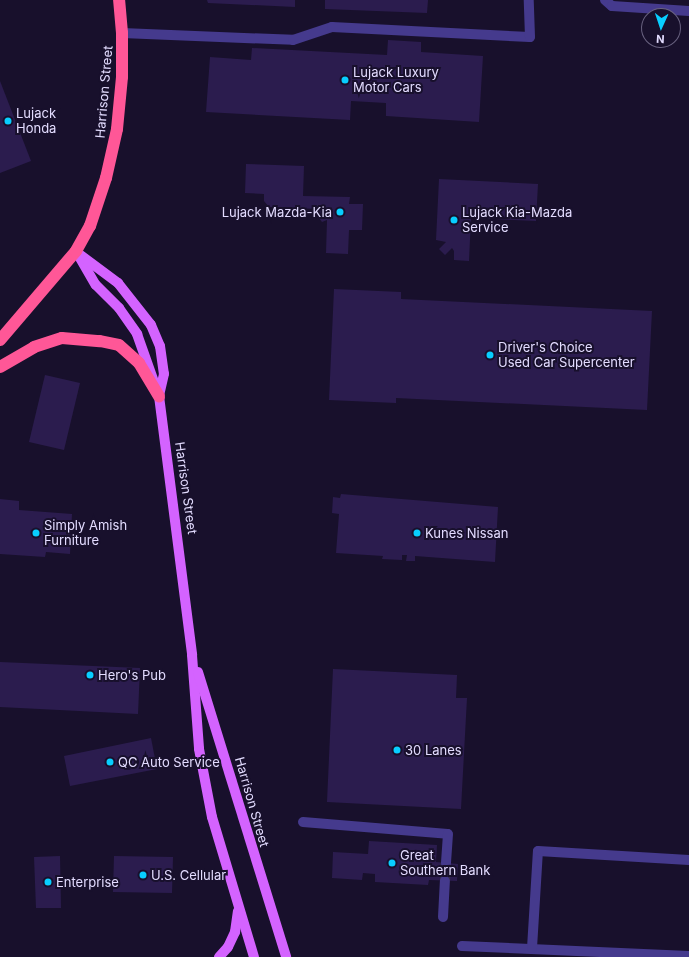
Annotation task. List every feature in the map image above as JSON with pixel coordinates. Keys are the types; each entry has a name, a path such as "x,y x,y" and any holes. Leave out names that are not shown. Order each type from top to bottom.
{"highway":[{"name":"Harrison Street","path":"76,251 90,226 106,178 117,129 122,77 122,32 119,0"},
{"path":"0,340 76,251"},
{"path":"0,368 34,347 62,338 100,341 120,345 139,363 159,396"}],"main road":[{"name":"Harrison Street","path":"76,251 118,283 151,325 160,346 164,374 159,396"},
{"name":"Harrison Street","path":"76,251 96,285 119,308 137,334 159,396 192,655 199,749 209,802 254,957"},
{"name":"Harrison Street","path":"192,655 286,957"},
{"path":"219,957 228,947 235,932 239,907"}],"lane":[{"path":"122,32 293,40 332,27 530,37 529,0"},
{"path":"605,0 612,6 689,11"},
{"path":"303,822 448,834 446,863"},
{"path":"532,948 538,851 689,860"},
{"path":"443,917 445,880"},
{"path":"462,946 689,956"}],"building":[{"path":"207,0 295,0 295,7 208,3"},
{"path":"325,0 428,0 427,13 325,9"},
{"name":"Lujack Luxury Motor Cars","path":"388,40 421,42 421,52 483,56 479,122 386,116 386,103 351,101 350,120 206,112 210,57 251,60 252,48 387,55"},
{"name":"Lujack Honda","path":"0,81 31,161 0,173"},
{"name":"Lujack Mazda-Kia","path":"246,164 304,166 303,196 350,197 349,204 363,204 362,230 349,230 348,254 326,253 327,220 322,222 316,214 318,209 269,207 264,201 264,194 245,193"},
{"name":"Lujack Kia-Mazda Service","path":"439,179 538,184 536,221 471,218 469,261 454,260 454,251 452,248 445,255 439,249 446,242 436,240"},
{"name":"Driver's Choice Used Car Supercenter","path":"334,289 401,292 401,299 652,311 647,410 396,398 396,403 329,400"},
{"path":"45,375 80,383 64,450 29,442"},
{"name":"Kunes Nissan","path":"341,494 498,507 495,562 415,556 415,561 406,561 407,555 402,555 402,560 382,559 383,556 336,553 339,514 332,513 333,497 340,498"},
{"name":"Simply Amish Furniture","path":"0,499 19,501 19,510 72,514 70,554 46,552 45,557 0,554"},
{"path":"0,662 140,668 138,714 0,707"},
{"name":"30 Lanes","path":"333,669 457,675 456,698 467,698 461,809 327,802"},
{"name":"QC Auto Service","path":"151,738 157,769 70,786 64,756"},
{"name":"Great Southern Bank","path":"369,841 437,845 436,862 458,864 457,881 429,880 428,885 375,882 375,874 363,873 362,880 332,878 333,852 368,854"},
{"name":"Enterprise","path":"60,856 61,908 36,908 34,857"},
{"name":"U.S. Cellular","path":"114,856 173,857 172,893 113,892"}],"tunnel":[{"path":"445,881 446,863"}],"place":[{"name":"Lujack Luxury Motor Cars","path":"345,80"},
{"name":"Lujack Honda","path":"8,121"},
{"name":"Lujack Mazda-Kia","path":"340,212"},
{"name":"Lujack Kia-Mazda Service","path":"454,220"},
{"name":"Driver's Choice Used Car Supercenter","path":"490,355"},
{"name":"Simply Amish Furniture","path":"36,533"},
{"name":"Kunes Nissan","path":"417,533"},
{"name":"Hero's Pub","path":"90,675"},
{"name":"30 Lanes","path":"397,750"},
{"name":"QC Auto Service","path":"110,762"},
{"name":"Great Southern Bank","path":"392,863"},
{"name":"U.S. Cellular","path":"143,875"},
{"name":"Enterprise","path":"48,882"}]}
